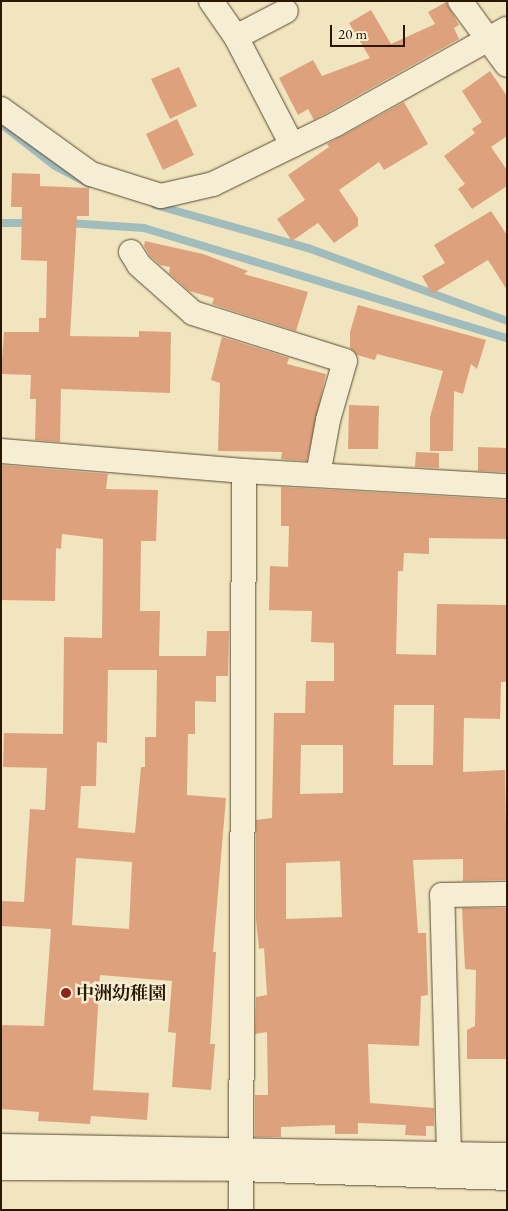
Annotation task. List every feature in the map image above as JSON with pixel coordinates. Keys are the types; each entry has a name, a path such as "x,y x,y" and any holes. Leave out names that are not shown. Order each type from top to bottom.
{"street":[{"path":"212,1 236,38 292,145"},
{"path":"460,1 498,35 507,65"},
{"path":"236,38 286,11"},
{"path":"1,109 91,174 161,196 213,184 292,145 498,35"},
{"path":"131,252 139,265 193,313 345,361 328,420 318,475"},
{"path":"1,451 244,471 507,486"},
{"path":"241,1210 244,471"},
{"path":"448,1154 442,895 507,894"},
{"path":"1,1146 240,1159 507,1178"},
{"path":"1,1168 240,1159 448,1154 507,1156"}],"building":[{"path":"446,2 459,25 454,28 459,39 314,120 308,109 298,115 279,78 313,60 322,76 370,58 349,23 371,10 391,44 435,24 428,12"},
{"path":"179,67 197,106 170,119 151,79"},
{"path":"490,71 507,96 507,136 491,147 507,170 507,186 472,209 458,189 465,184 444,156 475,133 472,129 482,122 462,91"},
{"path":"404,102 428,144 384,170 379,162 339,190 358,218 358,226 334,243 318,223 292,241 277,219 305,200 288,175 329,147 327,144"},
{"path":"177,119 194,155 163,170 146,134"},
{"path":"12,173 40,174 40,186 89,188 89,216 77,216 70,336 139,337 139,331 171,332 170,393 61,389 60,442 35,440 36,399 30,399 31,375 1,374 4,332 39,332 39,318 46,318 47,261 21,260 22,207 11,207"},
{"path":"491,211 507,235 507,290 488,260 432,294 422,276 445,263 434,245"},
{"path":"145,241 203,254 248,271 244,274 308,292 296,331 212,304 214,298 189,291 169,273 170,267 160,265 150,256 144,246"},
{"path":"358,305 486,340 477,369 471,364 463,394 454,391 453,451 430,451 430,417 443,371 377,354 375,360 357,355 350,348 350,332"},
{"path":"222,337 289,358 287,364 326,374 307,461 281,459 282,452 218,451 220,383 211,380"},
{"path":"349,405 379,406 378,449 348,449"},
{"path":"478,447 507,448 507,472 478,471"},
{"path":"416,452 439,453 439,468 415,467"},
{"path":"1,465 108,474 106,489 158,490 156,541 141,541 140,611 160,611 159,656 206,656 207,631 229,631 228,676 216,676 216,702 195,701 195,734 188,734 187,795 226,798 213,952 216,952 210,1044 215,1044 211,1090 172,1087 176,1033 168,1032 172,981 100,975 93,1090 149,1093 147,1120 91,1116 90,1124 38,1121 39,1112 1,1109 1,1025 44,1026 51,929 1,926 1,901 24,902 30,809 45,810 47,768 3,767 4,733 63,734 64,637 102,638 103,539 62,534 61,549 56,548 55,601 1,600","holes":["108,670 157,670 156,737 145,737 145,767 141,767 135,833 78,828 81,786 96,786 97,742 107,743","76,858 132,862 129,929 72,925"]},
{"path":"281,487 507,500 507,539 429,538 429,554 404,553 403,571 398,571 396,654 436,655 437,604 507,605 507,682 501,682 500,719 464,718 463,772 505,770 507,880 463,881 463,859 413,860 418,933 426,933 428,995 421,996 419,1046 368,1044 370,1103 434,1108 434,1126 426,1126 426,1136 405,1135 406,1125 358,1123 358,1134 335,1134 335,1125 281,1127 281,1137 255,1137 255,1095 268,1095 267,1032 255,1034 256,997 267,995 264,948 259,949 256,919 256,820 272,818 274,713 305,713 306,681 334,681 334,643 311,642 312,611 269,610 270,566 288,567 289,526 281,526","holes":["394,705 434,705 433,765 393,765","301,745 343,745 343,793 300,794","340,861 342,917 286,919 286,863"]},
{"path":"462,908 506,908 507,1059 467,1059 467,1030 475,1026 476,970 465,969"}],"waterway":[{"path":"1,124 55,166 89,184"},
{"path":"155,205 308,248 507,321"},
{"path":"1,223 31,223"},
{"path":"68,223 144,228 507,338"}],"place":[{"name":"中洲幼稚園","path":"66,993"}]}
